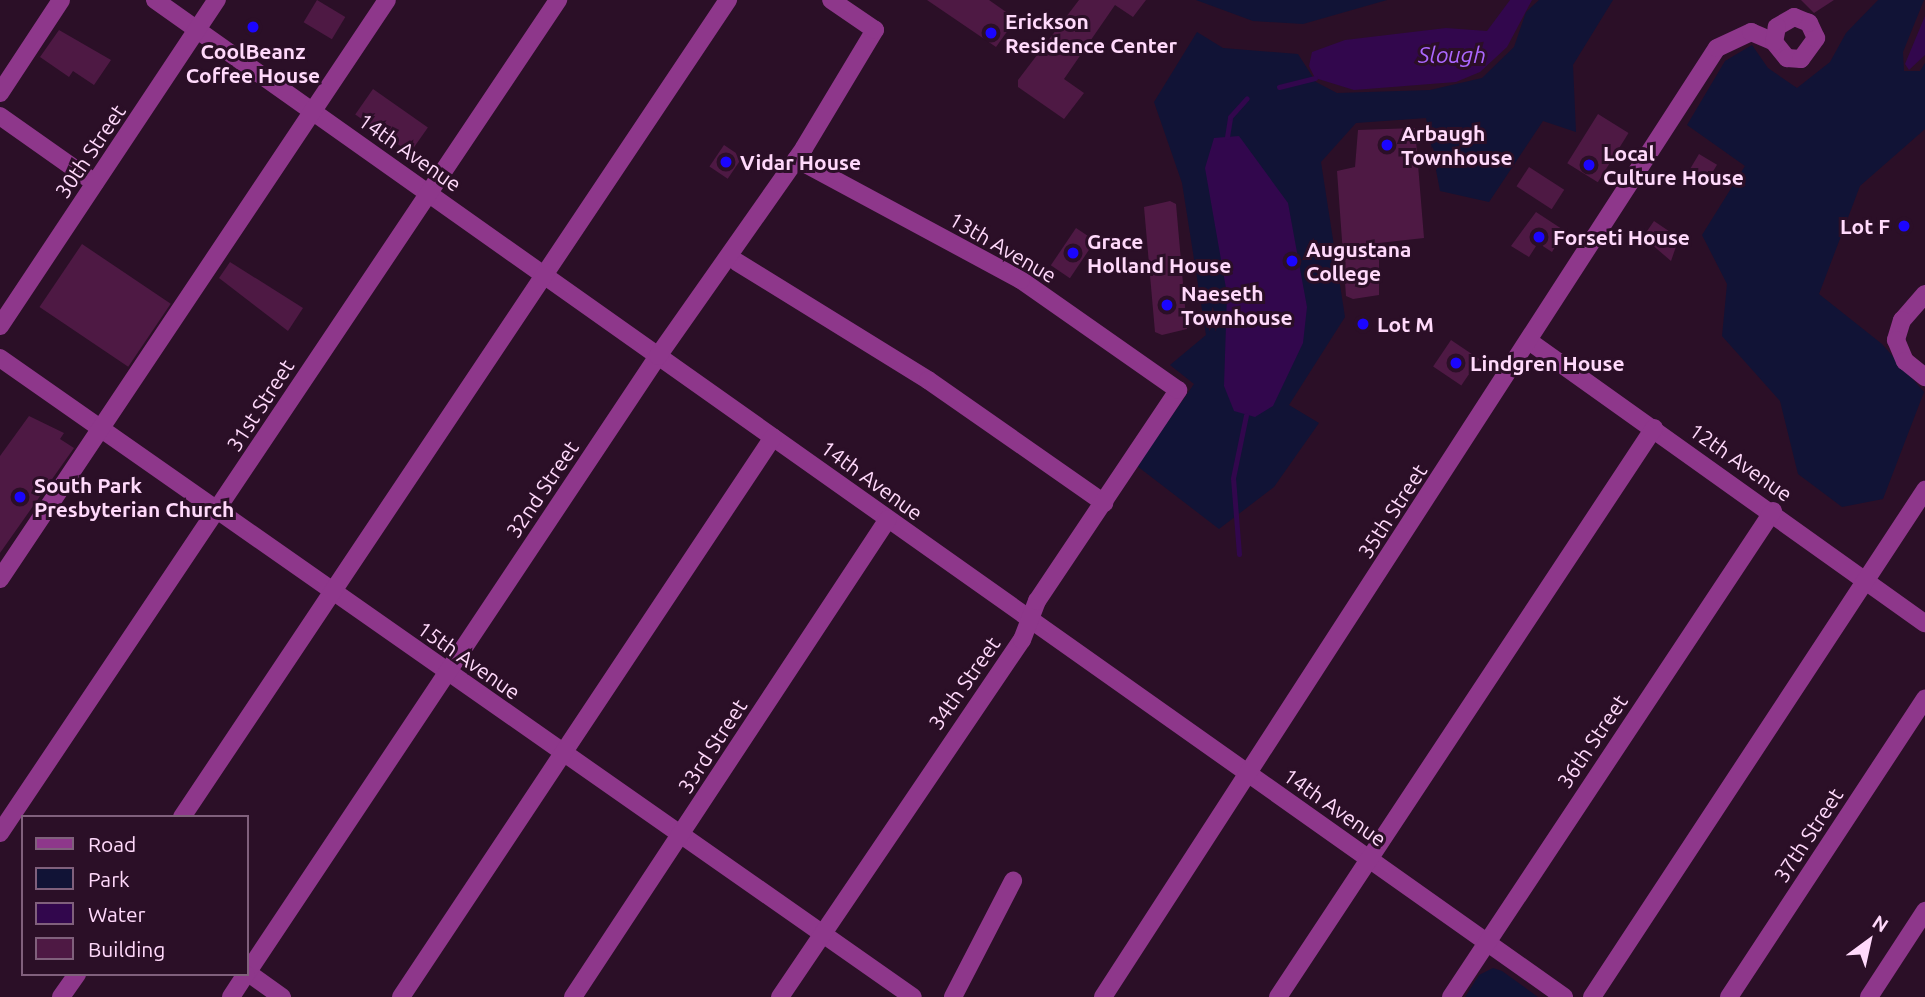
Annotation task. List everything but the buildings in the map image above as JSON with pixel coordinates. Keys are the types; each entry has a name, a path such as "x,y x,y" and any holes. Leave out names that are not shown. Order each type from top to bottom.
{"street":[{"path":"0,93 61,0"},
{"name":"14th Avenue","path":"155,0 1564,997"},
{"name":"30th Street","path":"0,326 217,0"},
{"path":"0,579 387,0"},
{"name":"31st Street","path":"0,833 13,810 219,511 426,192 558,0"},
{"path":"183,815 728,0"},
{"name":"32nd Street","path":"248,972 658,356 796,159 875,30 834,1"},
{"name":"35th Street","path":"1102,997 1717,48 1741,32 1774,42"},
{"path":"0,116 95,183"},
{"name":"13th Avenue","path":"796,159 1021,280 1178,390"},
{"path":"737,262 928,380 1104,503"},
{"path":"1925,294 1902,320 1896,340 1905,361 1925,377"},
{"name":"12th Avenue","path":"1529,341 1773,511 1925,623"},
{"name":"15th Avenue","path":"0,358 913,997"},
{"name":"34th Street","path":"780,997 820,933 1022,640 1029,620 1178,390"},
{"path":"1279,997 1368,858 1654,428"},
{"path":"401,997 773,437"},
{"path":"1592,997 1925,490"},
{"name":"36th Street","path":"1451,997 1773,511"},
{"name":"33rd Street","path":"573,997 888,519"},
{"name":"37th Street","path":"1730,997 1925,699"},
{"path":"953,997 1013,881"},
{"path":"1869,997 1925,911"},
{"path":"248,974 282,997"},
{"path":"61,997 76,976"},
{"name":"32nd Street","path":"230,997 245,976"}],"green space":[{"path":"1196,0 1387,0 1303,24 1253,21"},
{"path":"1539,0 1613,0 1573,65 1576,132 1543,121 1489,202 1440,191 1426,118 1356,123 1321,162 1345,317 1289,405 1319,423 1274,487 1219,529 1137,466 1194,384 1170,365 1206,335 1182,183 1154,102 1197,32 1223,48 1298,54 1316,82 1337,93 1430,90 1482,78 1514,47 1526,12"},
{"path":"1878,0 1924,0 1903,52 1904,71 1920,71 1925,63 1925,129 1860,186 1819,294 1882,344 1924,392 1883,499 1842,507 1798,474 1780,401 1722,336 1727,284 1702,235 1745,166 1687,125 1725,61 1752,45 1768,68 1797,88 1830,62 1846,33"},
{"path":"1493,968 1502,971 1538,997 1465,997 1479,975"}],"water":[{"name":"Slough","path":"1510,0 1532,0 1507,47 1480,72 1456,82 1354,90 1315,78 1309,66 1312,52 1345,40 1446,28 1487,31"},
{"path":"1925,16 1925,55 1909,70 1905,64"},
{"path":"1239,136 1288,203 1307,307 1303,343 1273,406 1255,417 1234,411 1224,386 1227,294 1205,168 1214,138"}],"waterway":[{"path":"1279,87 1315,78"},
{"path":"1227,137 1230,117 1247,98"},
{"path":"1239,554 1233,478 1246,415"}],"place":[{"name":"CoolBeanz Coffee House","path":"253,27"},
{"name":"Erickson Residence Center","path":"991,33"},
{"name":"Arbaugh Townhouse","path":"1387,145"},
{"name":"Vidar House","path":"726,162"},
{"name":"Local Culture House","path":"1589,165"},
{"name":"Lot F","path":"1904,226"},
{"name":"Forseti House","path":"1539,237"},
{"name":"Grace Holland House","path":"1073,253"},
{"name":"Augustana College","path":"1292,261"},
{"name":"Naeseth Townhouse","path":"1167,305"},
{"name":"Lot M","path":"1363,324"},
{"name":"Lindgren House","path":"1456,363"},
{"name":"South Park Presbyterian Church","path":"20,497"}]}
